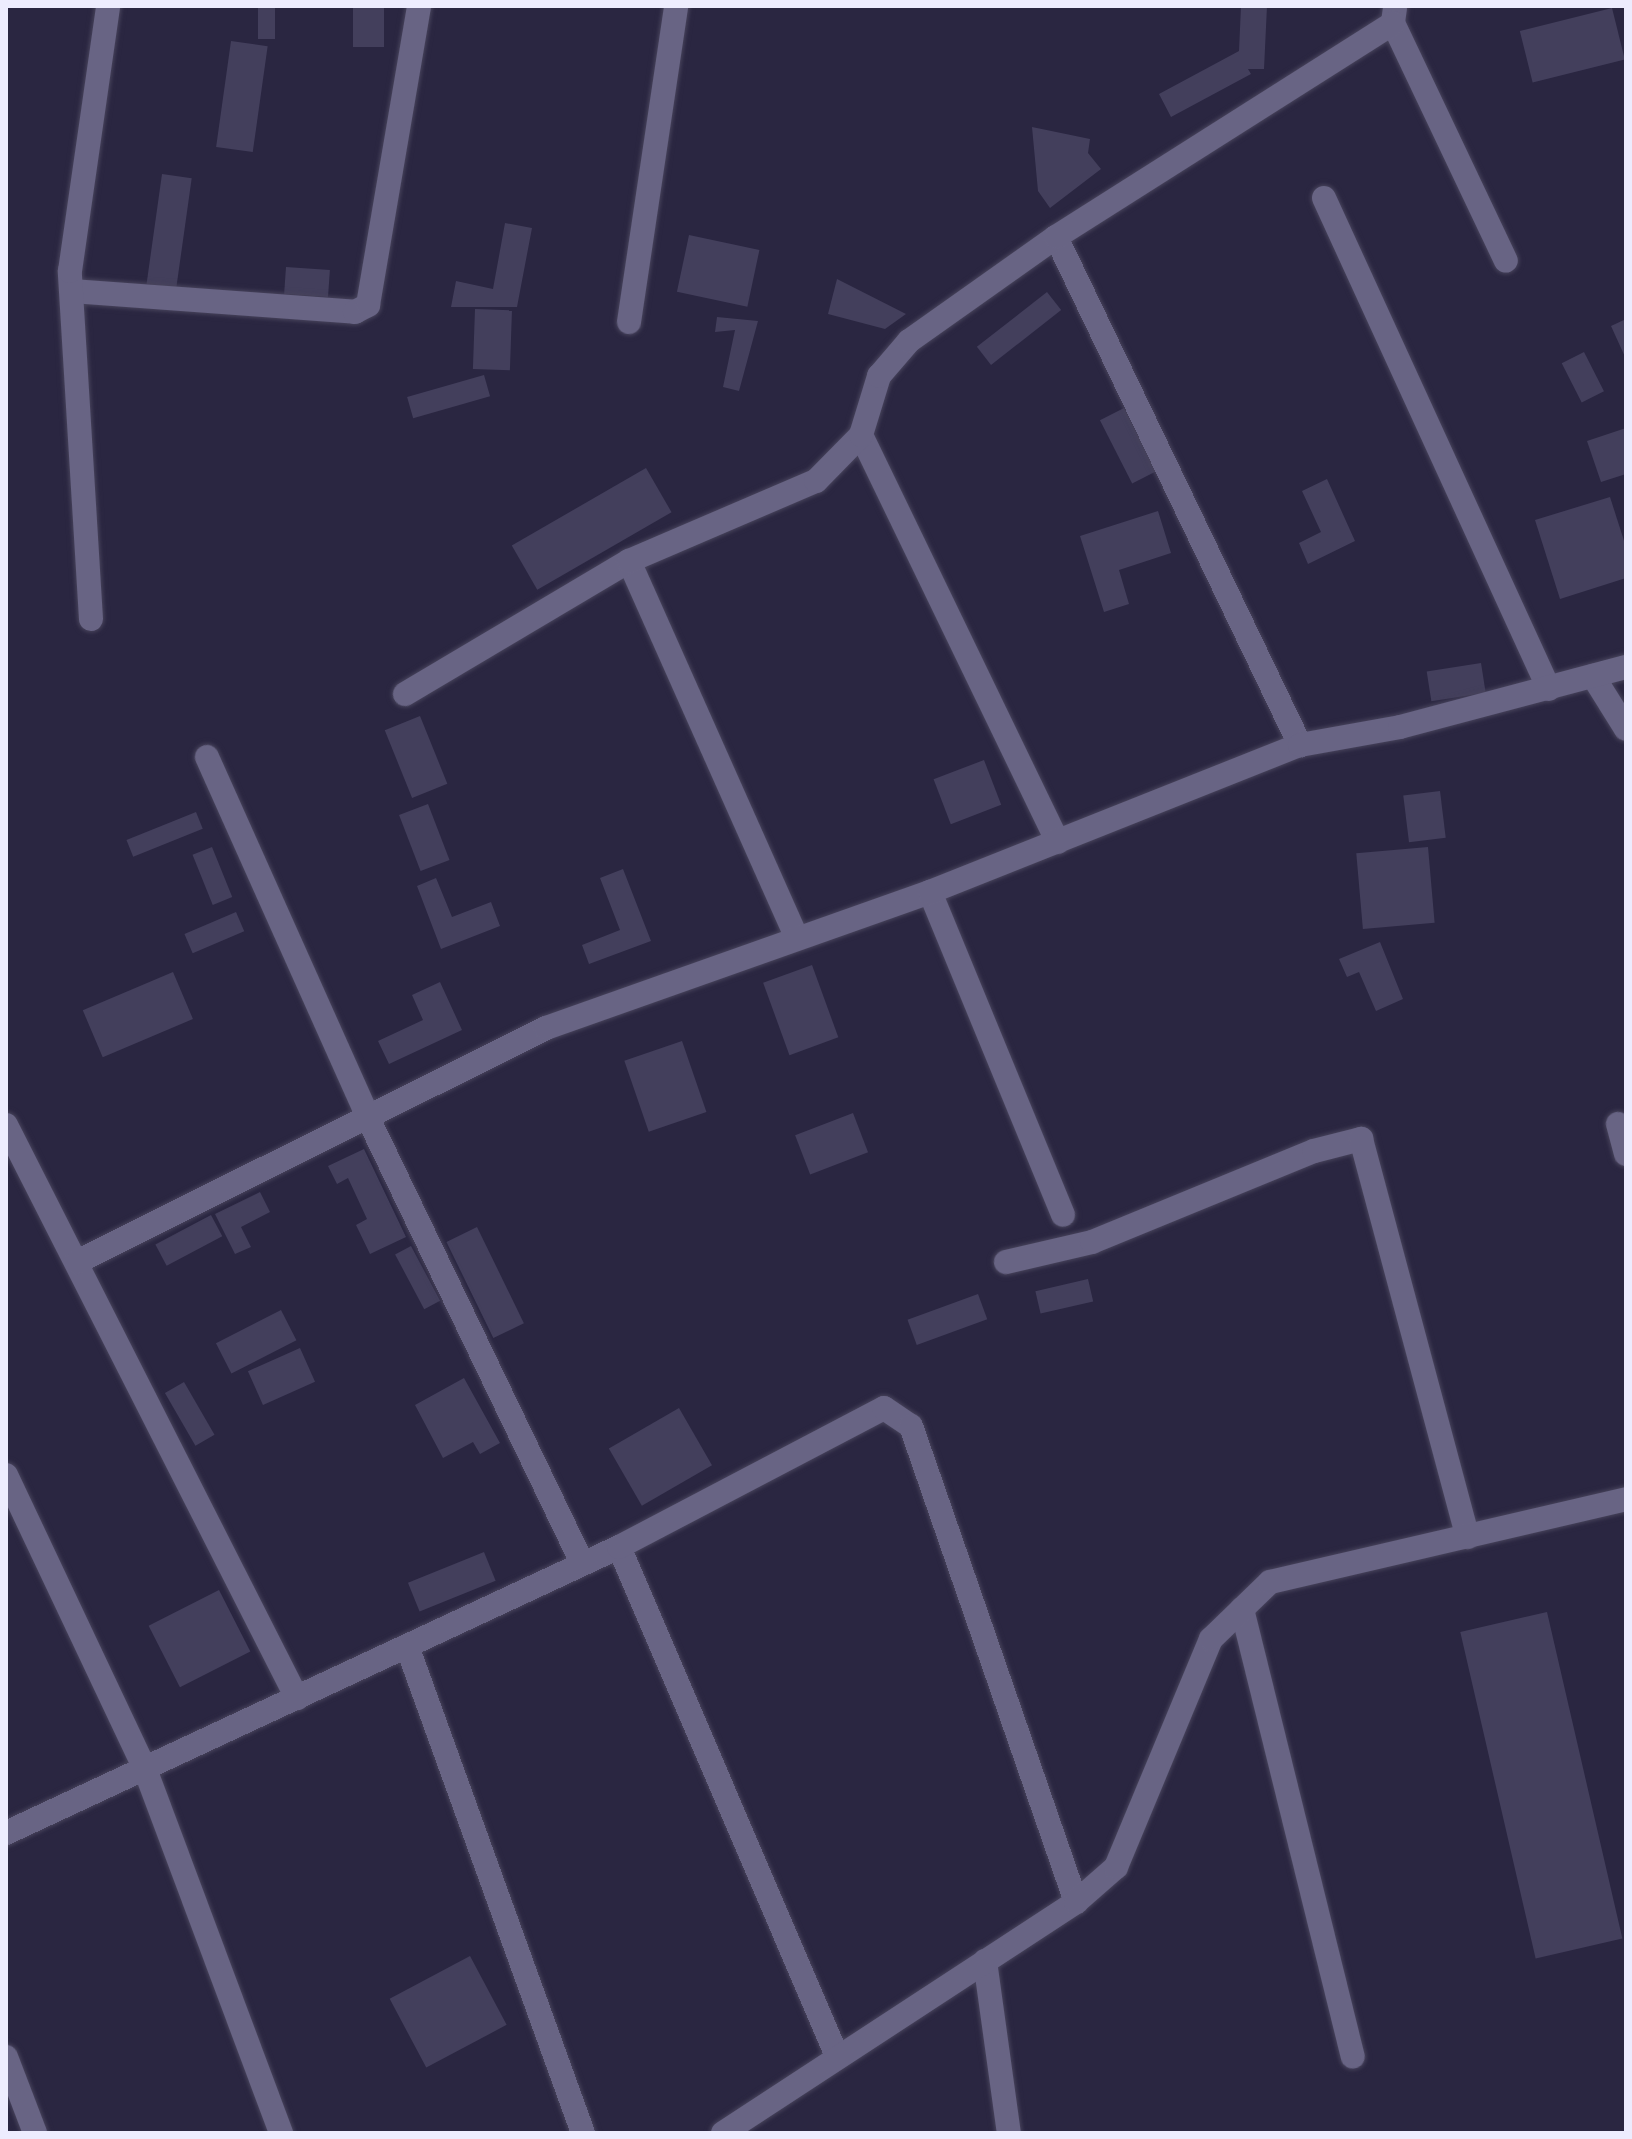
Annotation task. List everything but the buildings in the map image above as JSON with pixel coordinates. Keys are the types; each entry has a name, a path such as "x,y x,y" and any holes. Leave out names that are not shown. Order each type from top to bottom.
{"street":[{"path":"91,619 72,291 108,6"},
{"path":"72,291 355,312 368,305 419,6"},
{"path":"629,322 676,6"},
{"path":"405,694 629,561 816,481 861,435 879,376 909,341 1056,237 1394,14 1506,261"},
{"path":"1324,198 1549,689"},
{"path":"1056,237 1300,745"},
{"path":"861,435 1058,842"},
{"path":"629,561 796,936"},
{"path":"77,1262 369,1120 546,1028 796,936 930,892 1300,745 1549,689 1626,667"},
{"path":"1593,676 1626,729"},
{"path":"207,757 369,1120 582,1563"},
{"path":"930,892 1063,1215"},
{"path":"1618,1124 1626,1154"},
{"path":"6,1125 297,1698"},
{"path":"1006,1262 1092,1242 1314,1151 1361,1139 1468,1537"},
{"path":"6,1833 619,1547 884,1408 902,1414 1076,1902"},
{"path":"6,1475 145,1769 281,2133"},
{"path":"723,2133 1076,1902 1116,1867 1211,1639 1270,1582 1626,1499"},
{"path":"619,1547 837,2056"},
{"path":"1242,1609 1353,2056"},
{"path":"407,1646 583,2133"},
{"path":"985,1961 1009,2133"},
{"path":"6,2057 35,2133"}]}
